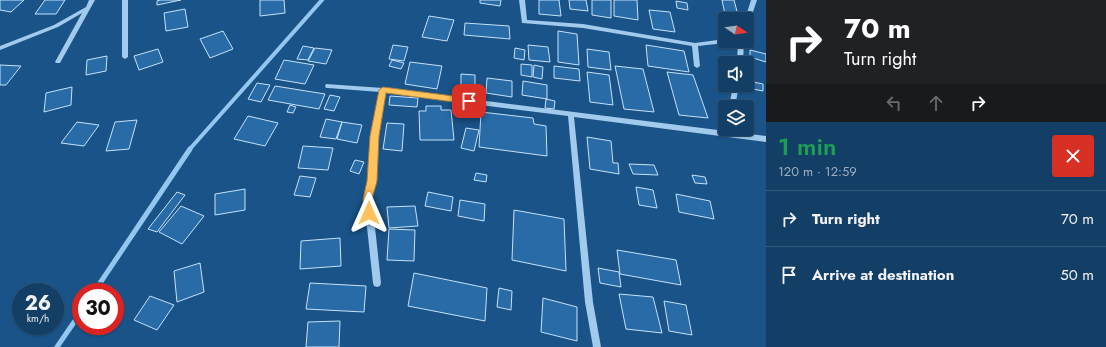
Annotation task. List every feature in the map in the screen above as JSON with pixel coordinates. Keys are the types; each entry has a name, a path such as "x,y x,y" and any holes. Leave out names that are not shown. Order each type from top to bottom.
{"street":[{"path":"58,62 92,0"},
{"path":"125,0 125,57"},
{"path":"522,0 524,22 583,26 695,45 718,42"},
{"path":"750,12 754,0"},
{"path":"0,48 56,26 89,7"},
{"path":"695,45 697,66"},
{"path":"328,86 383,90 718,131"},
{"path":"377,283 368,199 372,181 374,136 383,90"},
{"path":"571,114 589,302 597,347"},
{"path":"749,136 766,139"}],"building":[{"path":"0,0 24,0 11,12 0,10"},
{"path":"45,0 65,0 56,14 35,14"},
{"path":"181,0 157,5 157,1"},
{"path":"260,0 284,0 285,13 260,16"},
{"path":"480,0 501,0 500,6 480,3"},
{"path":"539,0 559,0 561,16 539,14"},
{"path":"569,0 586,0 588,11 570,9"},
{"path":"592,0 611,0 611,18 592,15"},
{"path":"614,0 637,0 638,20 614,16"},
{"path":"722,0 734,0 737,12 725,12"},
{"path":"676,1 687,3 688,10 677,8"},
{"path":"185,9 188,27 166,31 164,13"},
{"path":"649,10 670,12 675,32 653,29"},
{"path":"429,16 454,20 447,41 422,37"},
{"path":"465,23 509,26 510,39 464,35"},
{"path":"223,31 233,49 210,58 200,39"},
{"path":"558,31 577,34 579,65 558,62"},
{"path":"393,45 408,47 404,61 389,59"},
{"path":"528,45 548,47 550,62 529,60"},
{"path":"646,45 684,51 689,72 648,66"},
{"path":"303,46 314,48 308,60 297,59"},
{"path":"315,48 332,50 326,64 308,61"},
{"path":"515,48 525,50 524,60 514,58"},
{"path":"158,49 163,62 139,70 134,56"},
{"path":"587,49 609,52 611,70 588,67"},
{"path":"750,50 766,54 766,62 754,58 754,56 750,56"},
{"path":"107,56 106,71 86,75 87,60"},
{"path":"284,60 314,65 305,84 275,79"},
{"path":"392,60 404,63 401,69 389,66"},
{"path":"410,62 442,66 437,89 405,84"},
{"path":"521,64 532,65 532,77 521,75"},
{"path":"0,65 21,66 6,85 0,85"},
{"path":"534,65 543,67 542,79 533,77"},
{"path":"554,66 579,69 580,81 554,78"},
{"path":"615,66 643,69 654,112 624,109"},
{"path":"587,72 609,75 613,105 590,102"},
{"path":"667,72 693,75 708,118 679,115"},
{"path":"461,74 475,75 475,87 461,85"},
{"path":"487,78 512,81 512,97 486,93"},
{"path":"523,81 547,85 547,99 522,95"},
{"path":"754,82 763,84 763,91 754,89"},
{"path":"257,83 270,85 261,102 248,99"},
{"path":"275,86 325,94 319,109 268,100"},
{"path":"72,87 71,105 44,112 46,93"},
{"path":"330,95 340,97 334,111 324,109"},
{"path":"390,96 418,98 417,107 389,105"},
{"path":"546,99 555,101 554,109 545,108"},
{"path":"290,105 296,107 293,113 287,112"},
{"path":"426,106 441,106 441,110 451,110 454,140 420,140 419,111 426,111"},
{"path":"481,112 533,118 534,124 546,126 547,156 479,147"},
{"path":"248,116 278,123 265,146 234,139"},
{"path":"326,119 342,122 336,139 320,137"},
{"path":"137,120 129,149 106,151 115,122"},
{"path":"77,122 99,125 84,146 61,143"},
{"path":"342,122 362,125 357,143 337,139"},
{"path":"387,123 404,124 402,151 383,149"},
{"path":"466,128 479,130 474,151 461,148"},
{"path":"587,137 611,141 613,163 618,163 619,174 590,169"},
{"path":"303,146 333,148 328,170 298,168"},
{"path":"355,160 364,162 359,174 350,171"},
{"path":"629,164 654,165 658,175 633,174"},
{"path":"476,173 487,175 486,182 474,180"},
{"path":"692,175 705,177 707,184 695,183"},
{"path":"300,176 316,178 310,197 294,195"},
{"path":"636,187 653,190 657,208 639,205"},
{"path":"245,189 245,210 215,215 215,194"},
{"path":"177,192 185,195 157,232 148,229"},
{"path":"428,192 453,197 451,211 425,206"},
{"path":"676,194 710,201 714,219 679,212"},
{"path":"460,200 485,204 484,221 458,216"},
{"path":"181,206 204,216 182,244 159,232"},
{"path":"415,206 418,226 389,228 387,207"},
{"path":"514,210 564,219 566,271 512,260"},
{"path":"389,229 415,230 414,261 387,260"},
{"path":"340,238 341,266 300,269 301,241"},
{"path":"617,250 676,260 681,285 620,274"},
{"path":"200,263 204,292 177,302 174,271"},
{"path":"598,268 619,272 621,287 600,283"},
{"path":"414,273 487,288 485,321 408,306"},
{"path":"310,283 366,286 364,312 306,309"},
{"path":"499,288 512,291 511,310 497,307"},
{"path":"619,294 653,297 662,333 626,329"},
{"path":"150,296 174,305 157,330 134,320"},
{"path":"543,298 577,307 577,341 541,332"},
{"path":"664,301 686,305 692,335 669,331"},
{"path":"340,321 339,347 306,347 308,322"}],"waterway":[{"path":"189,150 322,0"},
{"path":"100,283 190,149"},
{"path":"57,347 72,325"}],"route":[{"path":"369,213 368,199 372,181 374,136 383,90 469,101"}]}
